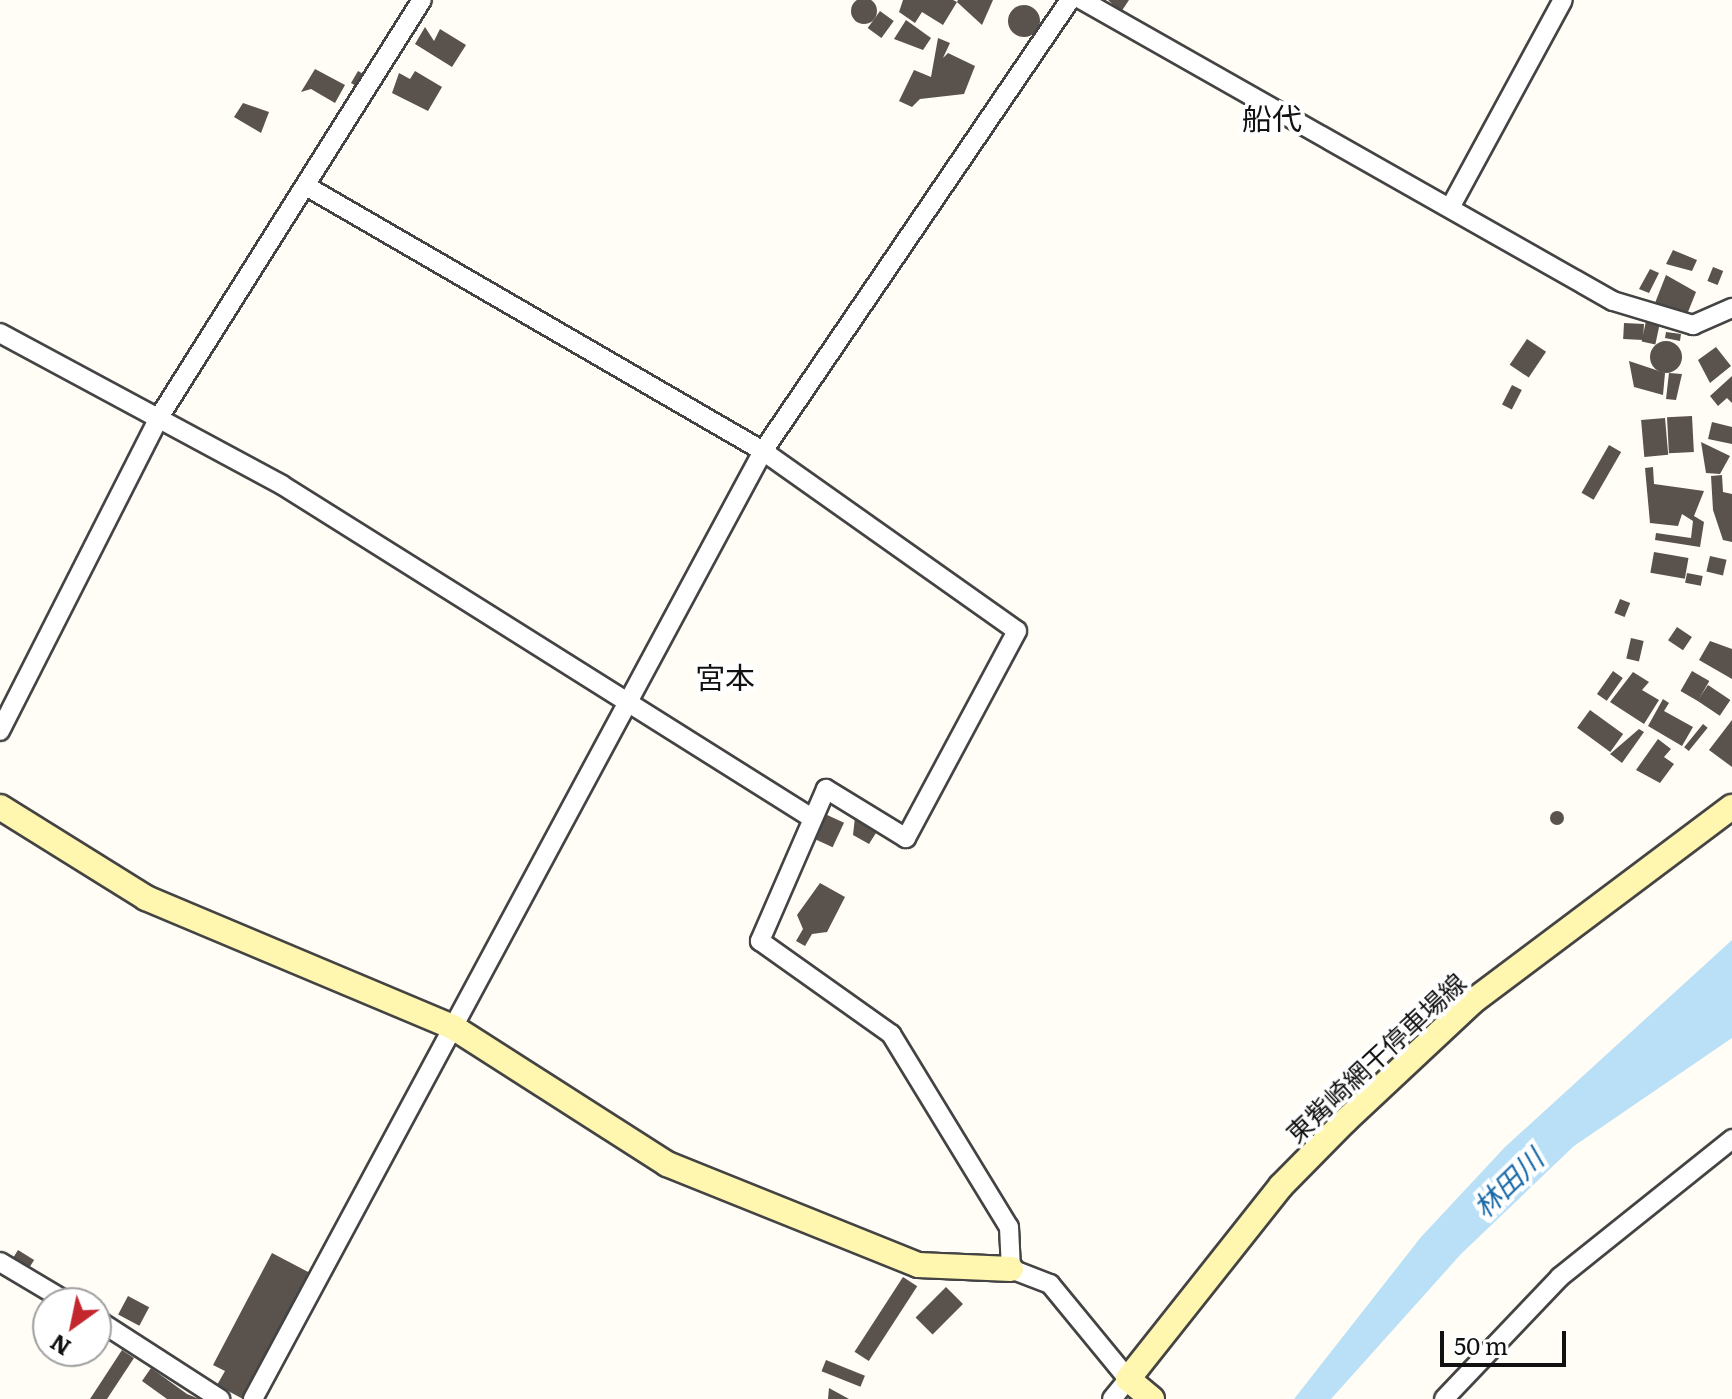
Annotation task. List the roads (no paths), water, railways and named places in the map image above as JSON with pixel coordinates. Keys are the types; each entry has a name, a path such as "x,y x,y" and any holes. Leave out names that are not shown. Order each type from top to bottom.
{"street":[{"path":"0,731 158,419 422,0"},
{"path":"253,1399 624,702 763,451 1070,0"},
{"path":"1082,0 1451,206 1613,301 1693,325 1732,308"},
{"path":"1451,206 1563,0"},
{"path":"306,186 763,451 1017,631 906,838 826,789 760,941 891,1034 1009,1227 1011,1269"},
{"path":"0,333 408,561 624,702 812,818"},
{"path":"0,807 146,898 453,1027 667,1164 918,1265 1011,1269 1050,1284 1124,1389 1152,1399"},
{"name":"東觜崎網干停車場線","path":"1124,1389 1281,1186 1345,1121 1472,1002 1732,807"},
{"path":"1444,1399 1560,1277 1732,1139"},
{"path":"0,1262 42,1287"},
{"path":"112,1329 220,1399"},
{"path":"1112,1399 1124,1389"}],"water":[{"name":"林田川","path":"1732,940 1732,1038 1574,1146 1461,1254 1331,1399 1294,1399 1421,1237 1505,1147"}],"district":[{"name":"船代","path":"1272,117"},
{"name":"宮本","path":"725,676"}]}
